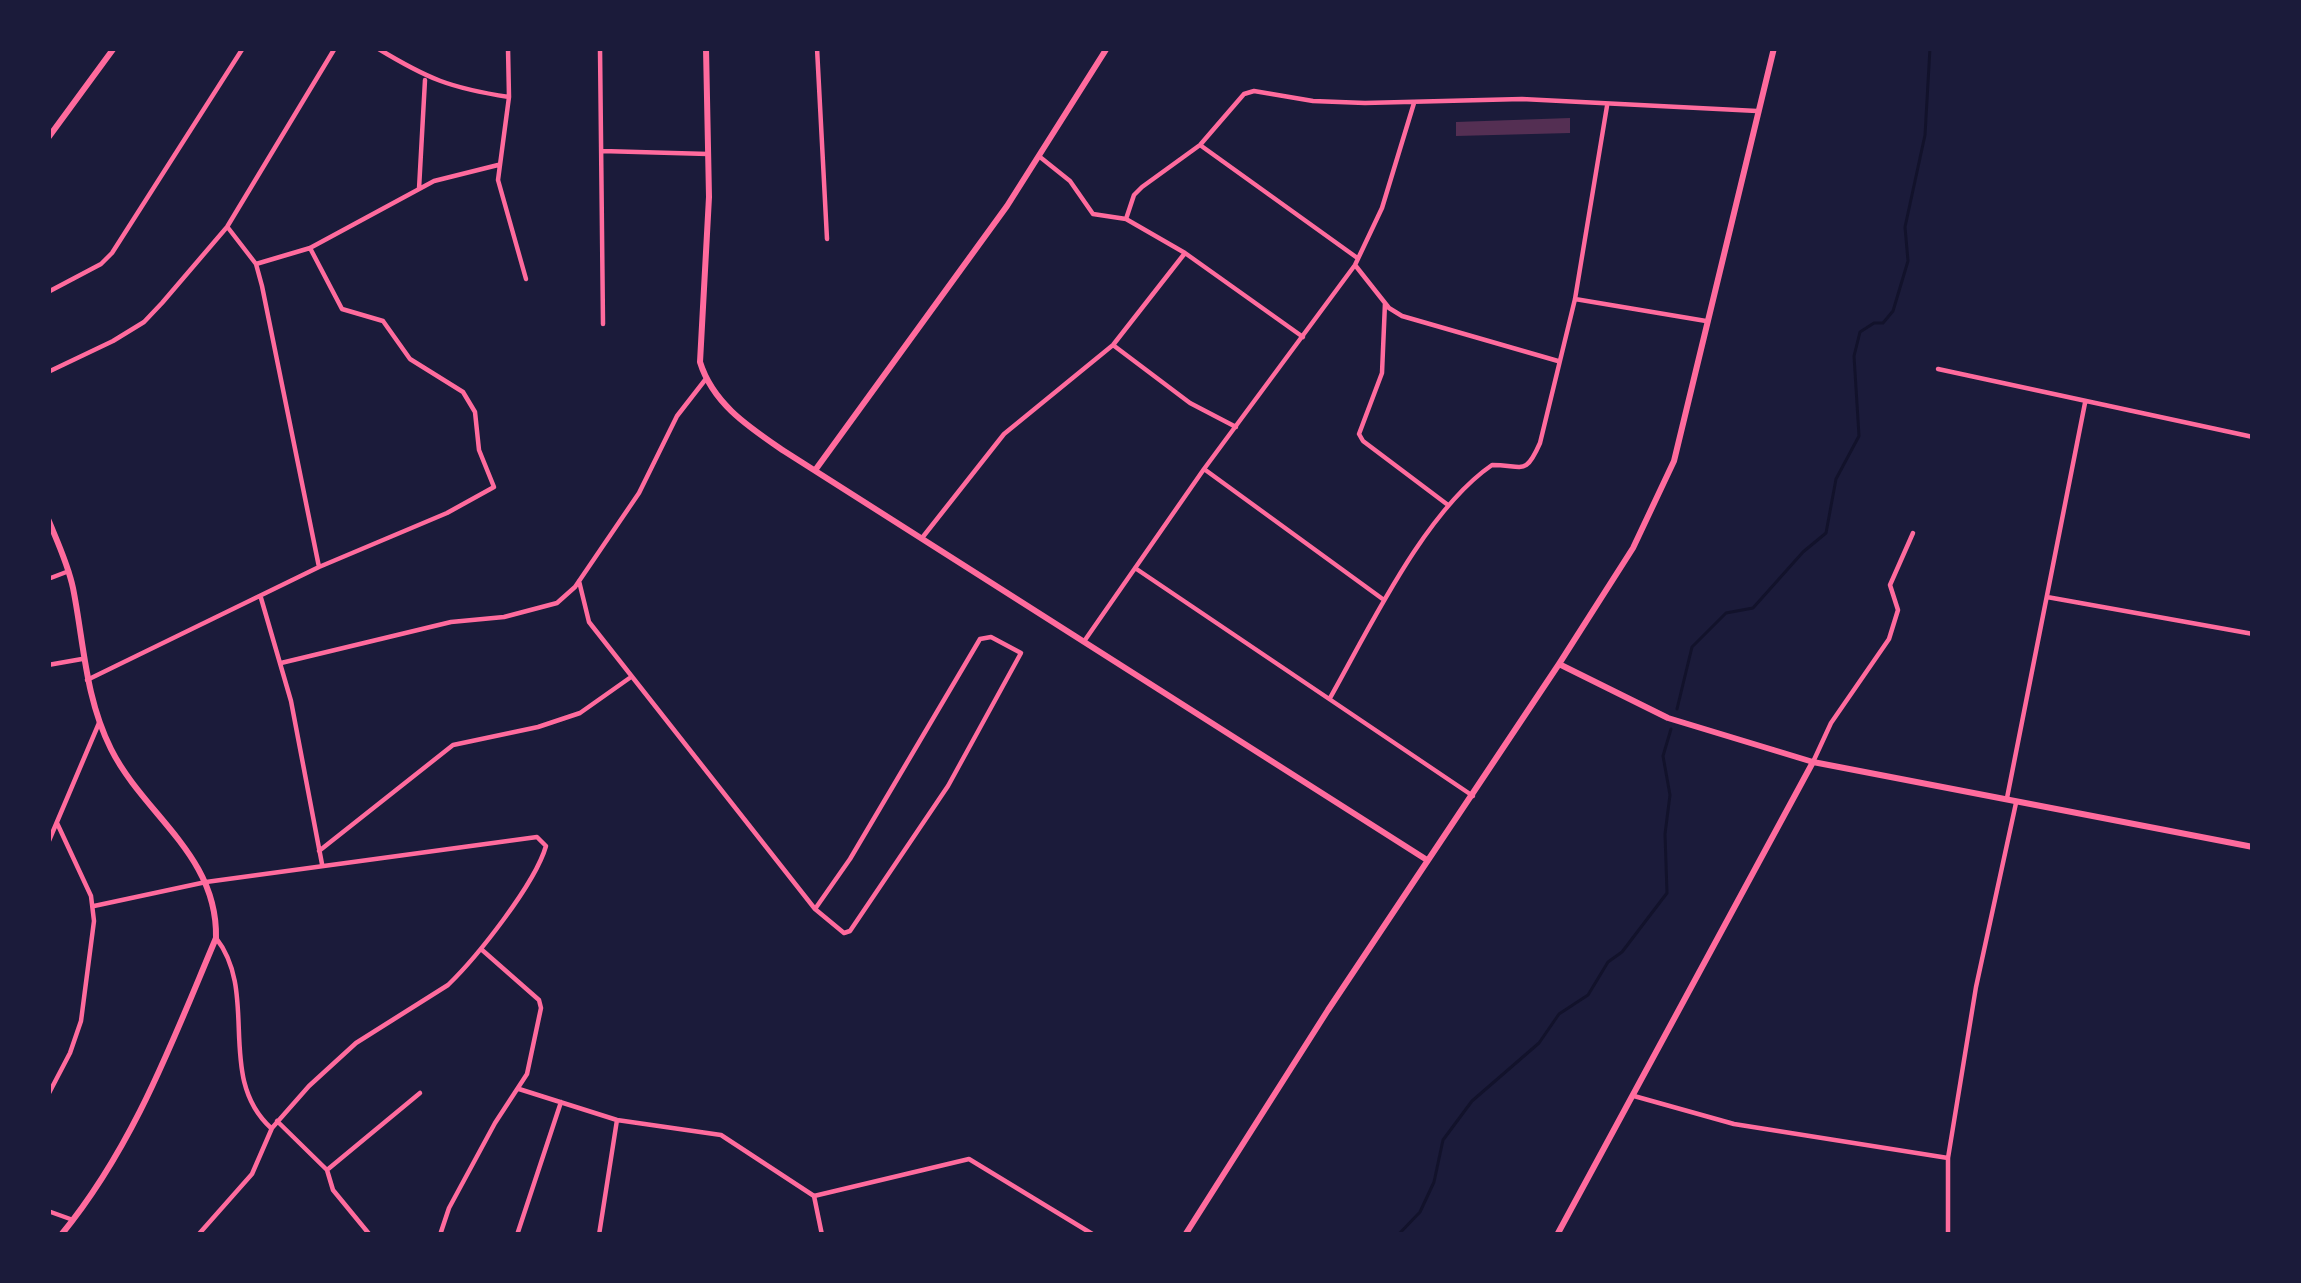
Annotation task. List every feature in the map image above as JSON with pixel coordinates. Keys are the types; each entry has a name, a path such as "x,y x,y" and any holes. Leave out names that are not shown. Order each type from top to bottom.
{"street":[{"path":"48,138 114,48"},
{"path":"48,292 101,264 112,253 243,48"},
{"path":"48,372 144,322 227,227 335,48"},
{"path":"377,48 449,87 508,97"},
{"path":"508,48 508,97 498,165 500,196 526,279"},
{"path":"600,48 603,325"},
{"path":"706,48 708,241 699,334 705,379 742,422 1427,860"},
{"path":"817,48 827,239"},
{"path":"815,470 1040,158 1107,48"},
{"path":"1185,1235 1559,664 1633,548 1660,496 1674,461 1774,48"},
{"path":"418,189 425,78"},
{"path":"1126,219 1134,195 1200,145 1248,92 1313,101 1522,99 1760,111"},
{"path":"1084,640 1357,262 1382,208 1414,103"},
{"path":"1330,698 1385,601 1448,505 1492,465 1521,468 1532,462 1575,299 1607,106"},
{"path":"1200,145 1357,262 1385,303 1402,316 1558,361"},
{"path":"602,151 708,154"},
{"path":"1040,158 1070,181 1093,214 1126,219 1185,253 1303,338"},
{"path":"256,264 310,248 453,173 498,165"},
{"path":"227,227 256,264 319,567"},
{"path":"87,680 319,567 448,513 494,487 479,450 475,412 463,392 410,358 383,321 342,308 310,248"},
{"path":"922,538 1004,434 1113,345 1185,253"},
{"path":"1575,299 1709,321"},
{"path":"1385,303 1382,374 1359,434 1448,505"},
{"path":"1113,345 1190,403 1236,427"},
{"path":"1938,369 2253,437"},
{"path":"281,663 557,603 579,581 639,494 677,416 705,379"},
{"path":"2006,801 2085,404"},
{"path":"1204,469 1385,601"},
{"path":"48,518 69,571 82,658 99,723 113,753 189,850 213,904 216,938 142,1111 110,1170 61,1235"},
{"path":"1557,1235 1831,723 1889,639 1898,610 1890,584 1912,532"},
{"path":"1135,568 1473,796"},
{"path":"48,579 69,571"},
{"path":"579,581 589,622 814,908 839,932 850,931 948,786 1021,653 991,637 980,639 850,859 814,908"},
{"path":"2047,597 2253,634"},
{"path":"261,598 281,663 322,865"},
{"path":"48,665 82,658"},
{"path":"1559,664 1668,718 1813,762 2253,847"},
{"path":"319,850 453,745 580,713 631,677"},
{"path":"48,843 99,723"},
{"path":"1948,1235 1948,1158 1976,987 2016,802"},
{"path":"48,1095 82,1021 94,906 57,823"},
{"path":"94,906 206,882 322,865 541,838 546,846 542,860 481,950 448,985 356,1043 277,1121 252,1174 198,1235"},
{"path":"216,938 226,949 234,984 242,1081 255,1110 272,1128"},
{"path":"440,1235 449,1208 519,1089 537,1035 539,1000 481,950"},
{"path":"519,1089 617,1120 721,1135 806,1188 814,1196 822,1235"},
{"path":"327,1170 420,1093"},
{"path":"1634,1096 1734,1124 1948,1158"},
{"path":"517,1235 561,1102"},
{"path":"599,1235 617,1120"},
{"path":"277,1121 327,1170 333,1190 370,1235"},
{"path":"814,1196 969,1159 1094,1235"},
{"path":"48,1210 73,1220"}],"building":[{"path":"1570,118 1570,133 1456,136 1456,122"}],"waterway":[{"path":"1677,709 1692,647 1726,613 1753,608 1826,533 1836,479 1859,436 1854,356 1860,332 1883,323 1893,311 1908,261 1905,227 1925,135 1930,48"},
{"path":"1398,1235 1420,1212 1434,1182 1443,1140 1472,1101 1539,1043 1559,1014 1588,995 1608,962 1622,952 1667,893 1665,834 1670,795 1663,756 1671,729"}]}
